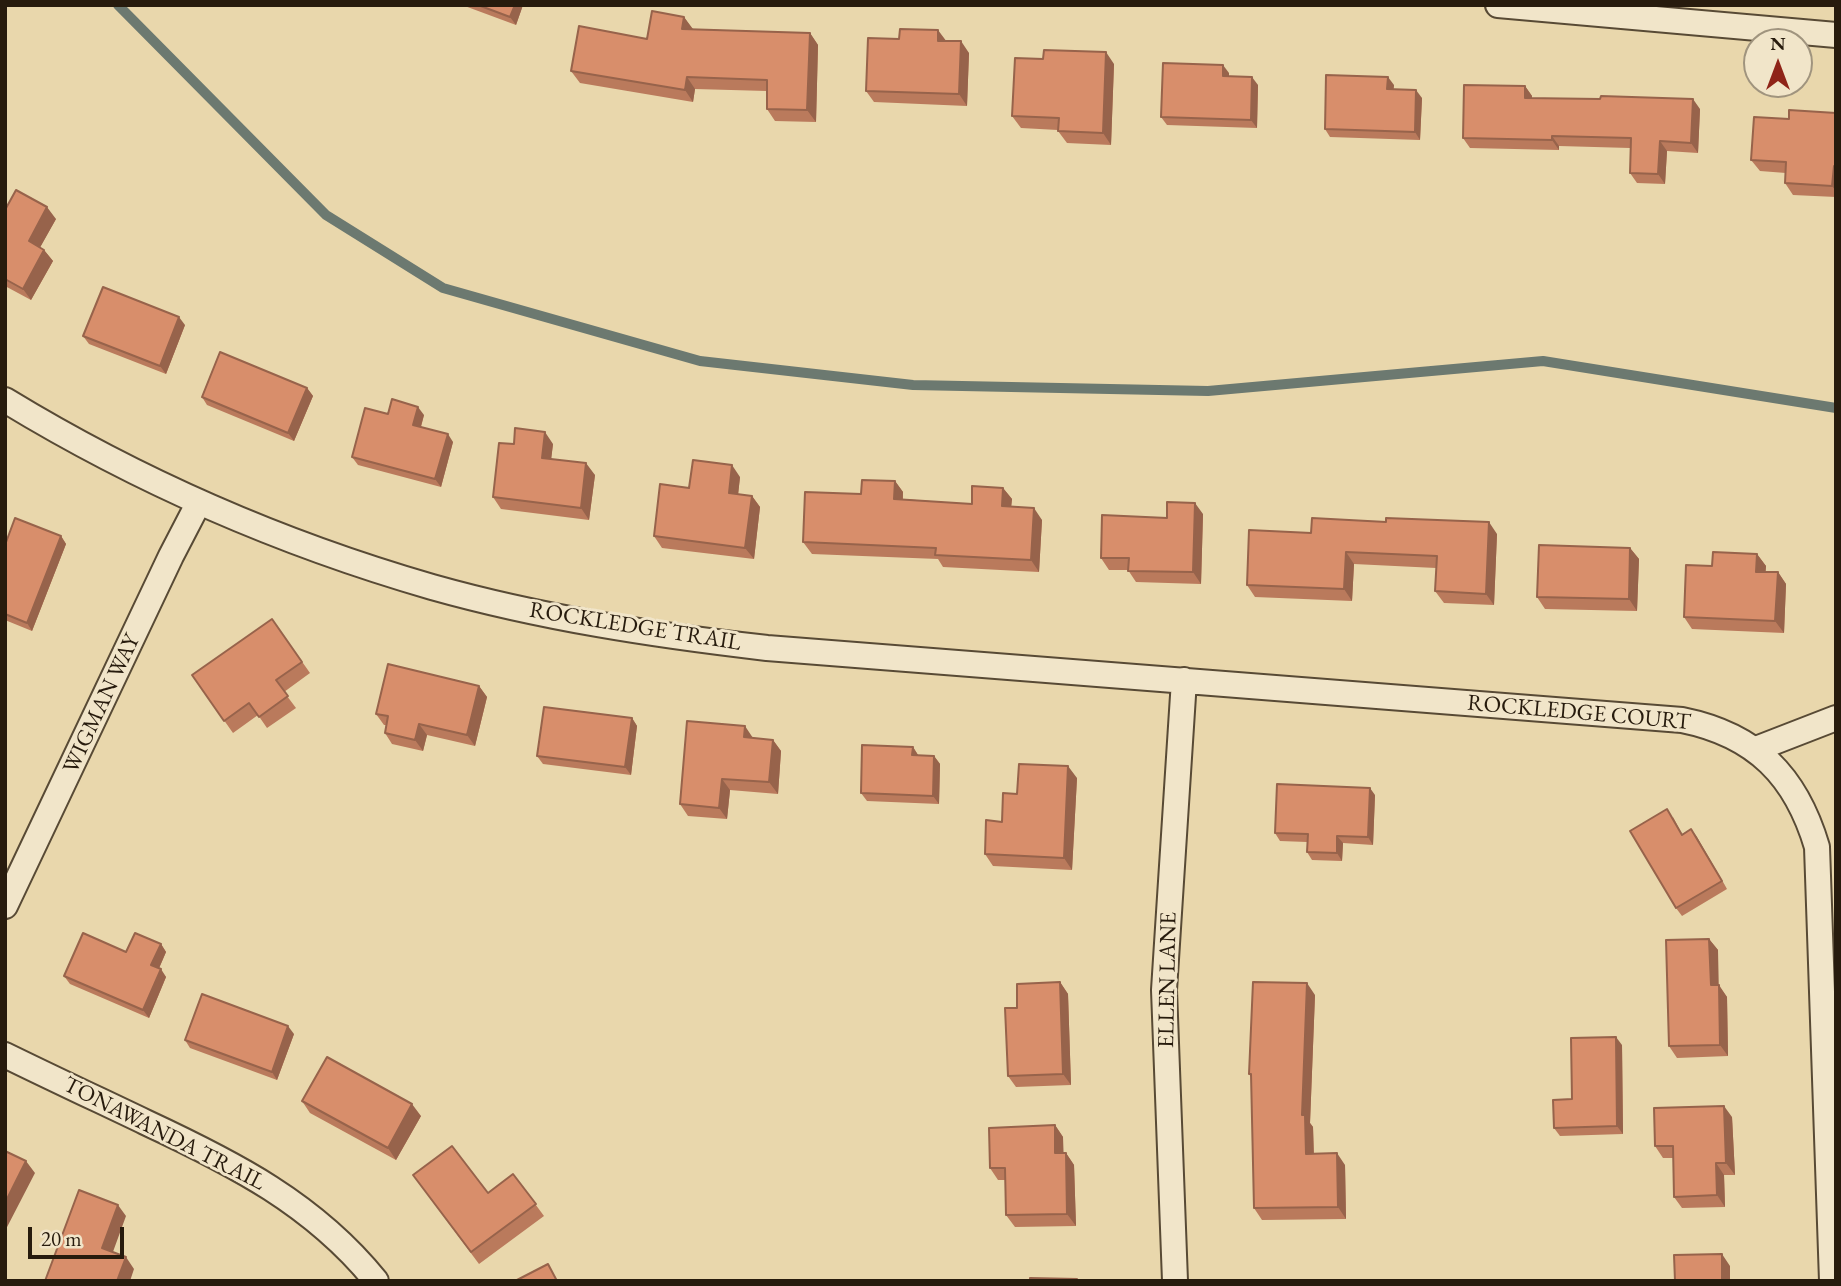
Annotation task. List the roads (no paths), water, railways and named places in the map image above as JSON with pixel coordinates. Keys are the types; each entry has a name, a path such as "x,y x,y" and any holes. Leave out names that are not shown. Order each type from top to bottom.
{"street":[{"path":"1498,5 1558,8 1836,35"},
{"name":"ROCKLEDGE TRAIL","path":"5,400 142,476 289,540 432,587 529,611 694,640 766,648 1306,689"},
{"name":"WIGMAN WAY","path":"5,906 171,556 200,502"},
{"name":"ELLEN LANE","path":"1175,1281 1164,990 1184,680"},
{"name":"ROCKLEDGE COURT","path":"1306,689 1682,720 1739,739 1756,749 1776,768 1795,792 1808,818 1817,847 1832,1281"},
{"path":"1756,749 1836,718"},
{"name":"TONAWANDA TRAIL","path":"5,1055 223,1159 268,1185 318,1222 376,1281"}],"waterway":[{"path":"118,5 326,215 443,288 700,361 913,385 1208,391 1543,361 1836,408"}]}
